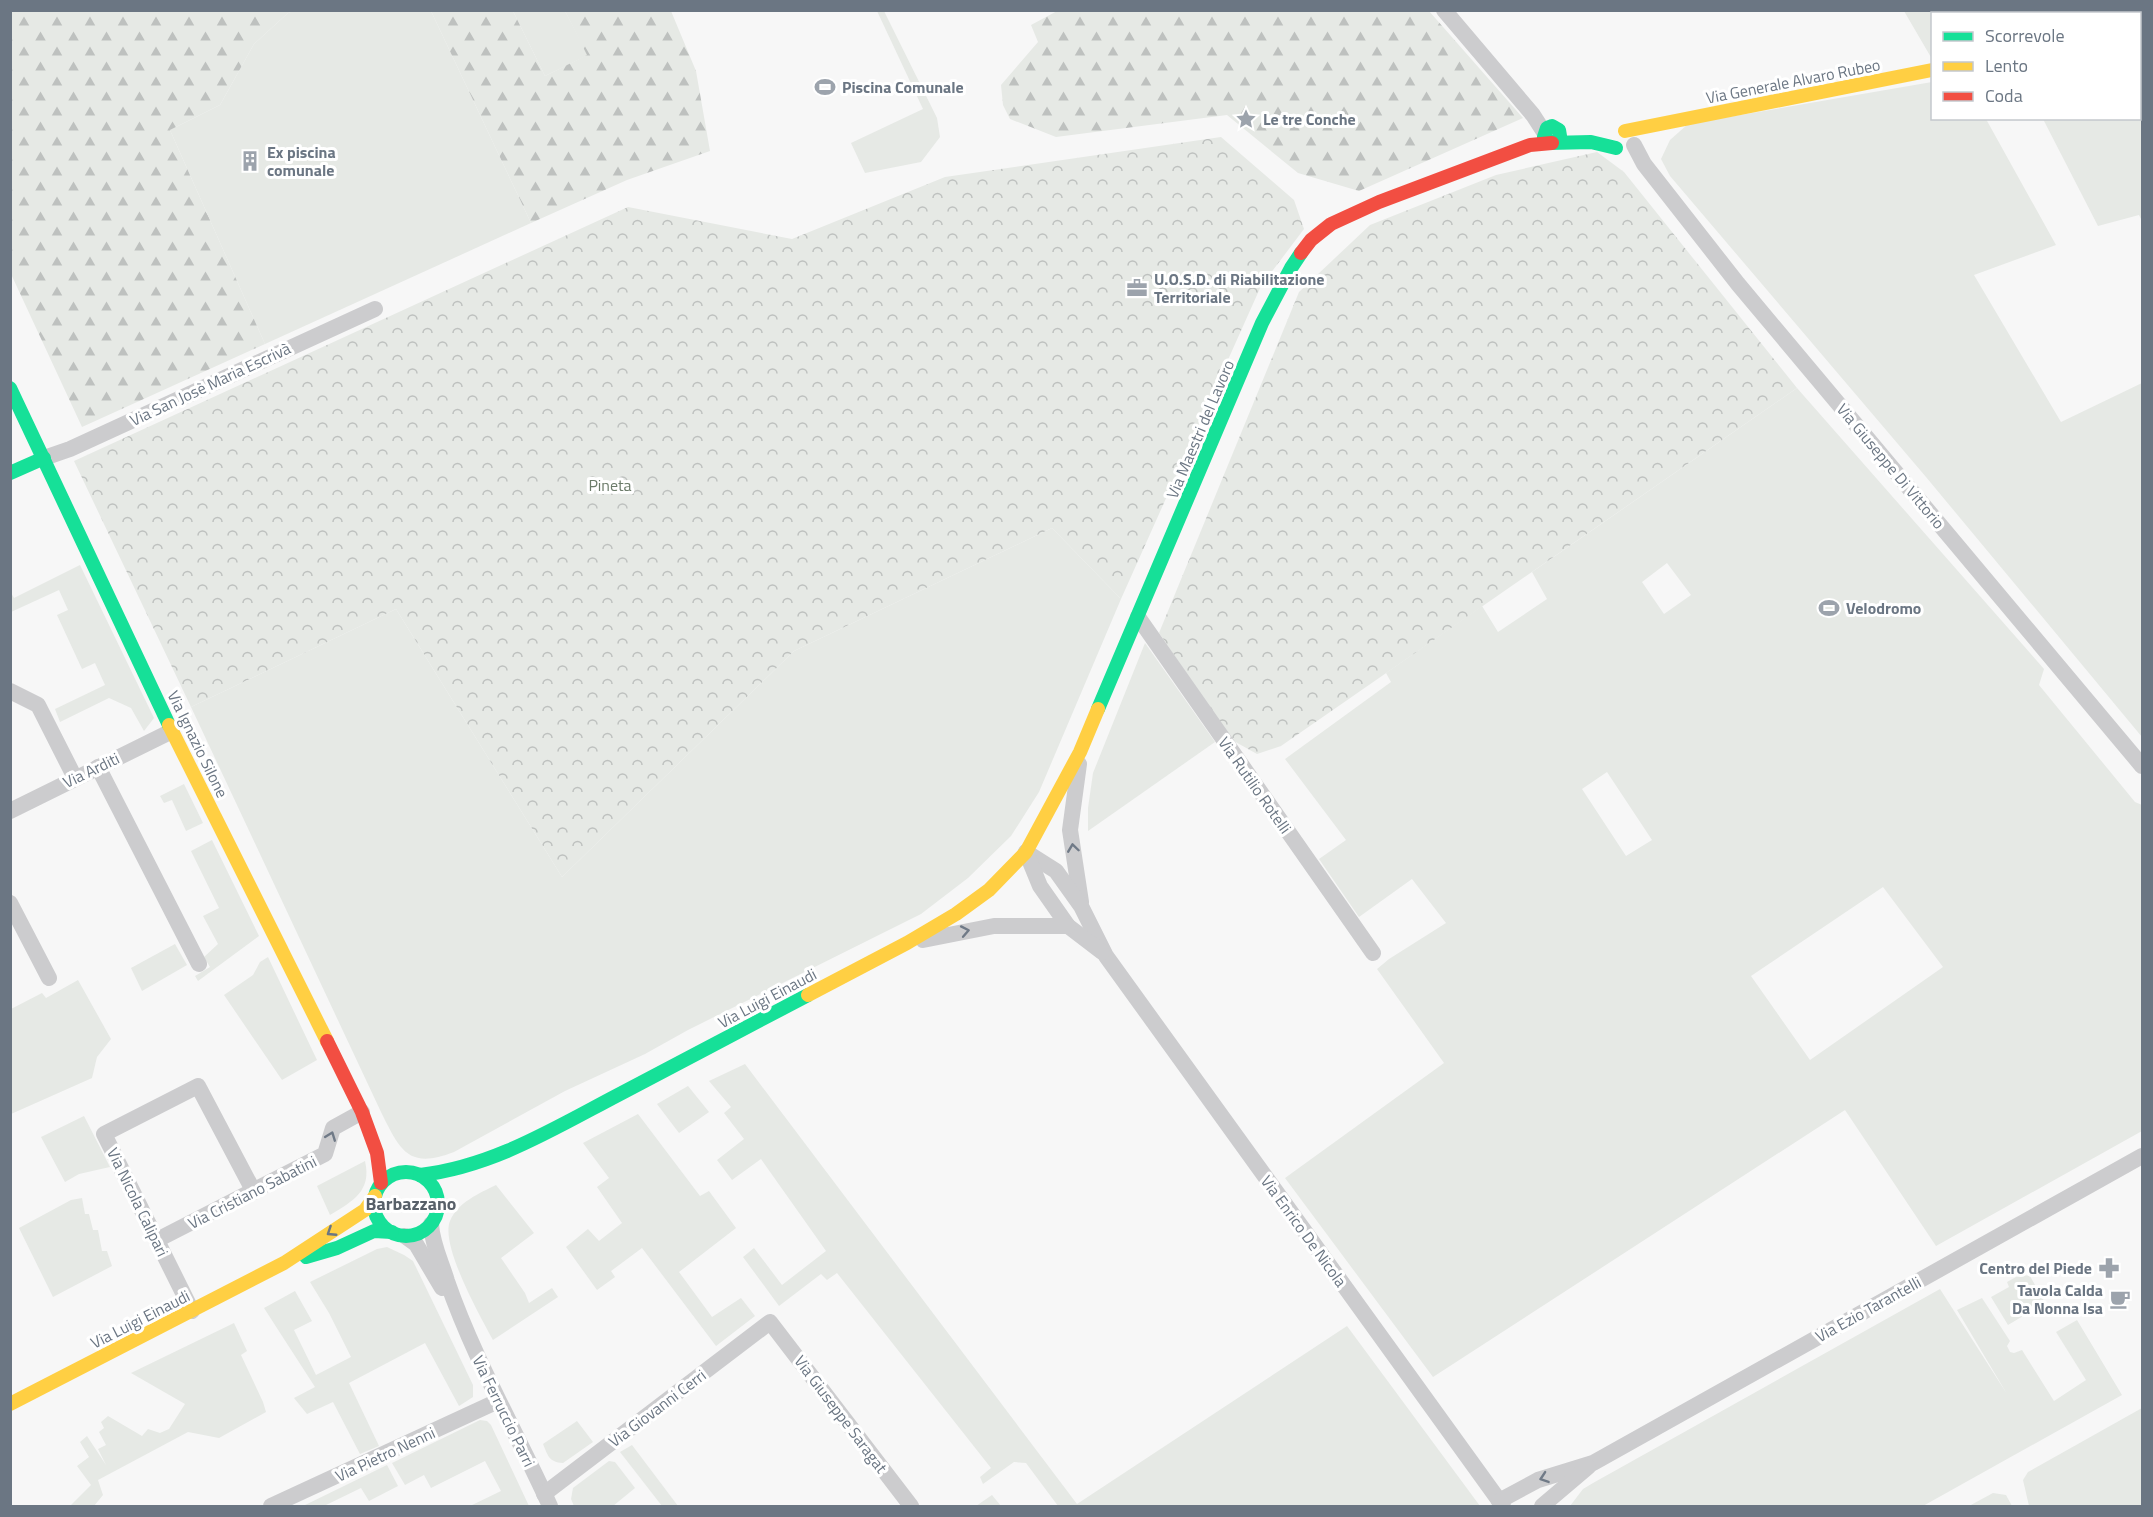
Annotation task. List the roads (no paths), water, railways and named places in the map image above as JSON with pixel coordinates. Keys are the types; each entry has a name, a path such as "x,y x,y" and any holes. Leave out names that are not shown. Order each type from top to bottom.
{"street":[{"path":"1444,10 1552,135"},
{"name":"Via Generale Alvaro Rubeo","path":"1625,142 1659,124 1931,70"},
{"name":"Via Maestri del Lavoro","path":"1026,852 1080,752 1262,323 1291,268 1311,240 1331,224 1352,213 1530,146 1552,135 1592,134 1625,142"},
{"name":"Via Giuseppe Di Vittorio","path":"1625,142 1738,284 2142,766"},
{"name":"Via San Josè Maria Escrivà","path":"44,458 70,449 375,309"},
{"name":"Via Ignazio Silone","path":"10,388 172,731 362,1112 378,1153 378,1190"},
{"path":"10,473 44,458"},
{"name":"Via Rutilio Rotelli","path":"1138,617 1373,953"},
{"path":"10,691 38,705 75,778"},
{"name":"Via Arditi","path":"10,811 172,731"},
{"path":"1080,752 1070,830 1081,906"},
{"path":"98,767 199,964"},
{"path":"1026,852 1056,871 1081,906 1106,956"},
{"path":"1026,852 1040,886 1068,926 1106,956"},
{"name":"Via Luigi Einaudi","path":"404,1166 439,1173 473,1164 526,1143 907,943 956,914 989,890 1026,852"},
{"path":"10,903 49,978"},
{"path":"907,943 994,926 1068,926"},
{"name":"Via Enrico De Nicola","path":"1106,956 1501,1504"},
{"name":"Via Nicola Calipari","path":"192,1311 104,1134 198,1086 254,1192"},
{"name":"Via Ignazio Silone","path":"362,1112 404,1166"},
{"name":"Via Cristiano Sabatini","path":"157,1240 325,1154 333,1128 362,1112"},
{"name":"Via Luigi Einaudi","path":"465,1180 507,1151"},
{"name":"Via Ezio Tarantelli","path":"1593,1463 2142,1156"},
{"path":"434,1217 437,1200 434,1190 428,1181 404,1166 378,1190 374,1207 377,1217 383,1226 399,1234 415,1234 434,1217 452,1191"},
{"name":"Via Luigi Einaudi","path":"10,1404 284,1263 365,1210 378,1190"},
{"name":"Via Ferruccio Parri","path":"434,1217 432,1239 459,1315 547,1500"},
{"name":"Via Luigi Einaudi","path":"284,1263 337,1248 374,1231 399,1234"},
{"name":"Via Ferruccio Parri","path":"399,1234 416,1244 459,1315"},
{"name":"Via Giovanni Cerri","path":"547,1500 770,1322"},
{"name":"Via Giuseppe Saragat","path":"770,1322 911,1506"},
{"name":"Via Pietro Nenni","path":"271,1506 498,1401"},
{"path":"1501,1504 1538,1480 1593,1463"},
{"path":"1542,1506 1593,1463"}],"place":[{"name":"Piscina Comunale","path":"825,87"},
{"name":"Le tre Conche","path":"1246,119"},
{"name":"Ex piscina comunale","path":"250,161"},
{"name":"U.O.S.D. di Riabilitazione Territoriale","path":"1137,288"},
{"name":"Velodromo","path":"1829,608"},
{"name":"Centro del Piede","path":"2109,1268"},
{"name":"Tavola Calda Da Nonna Isa","path":"2120,1299"}],"district":[{"name":"Barbazzano","path":"411,1204"}],"park label":[{"name":"Pineta","path":"610,485"}]}
